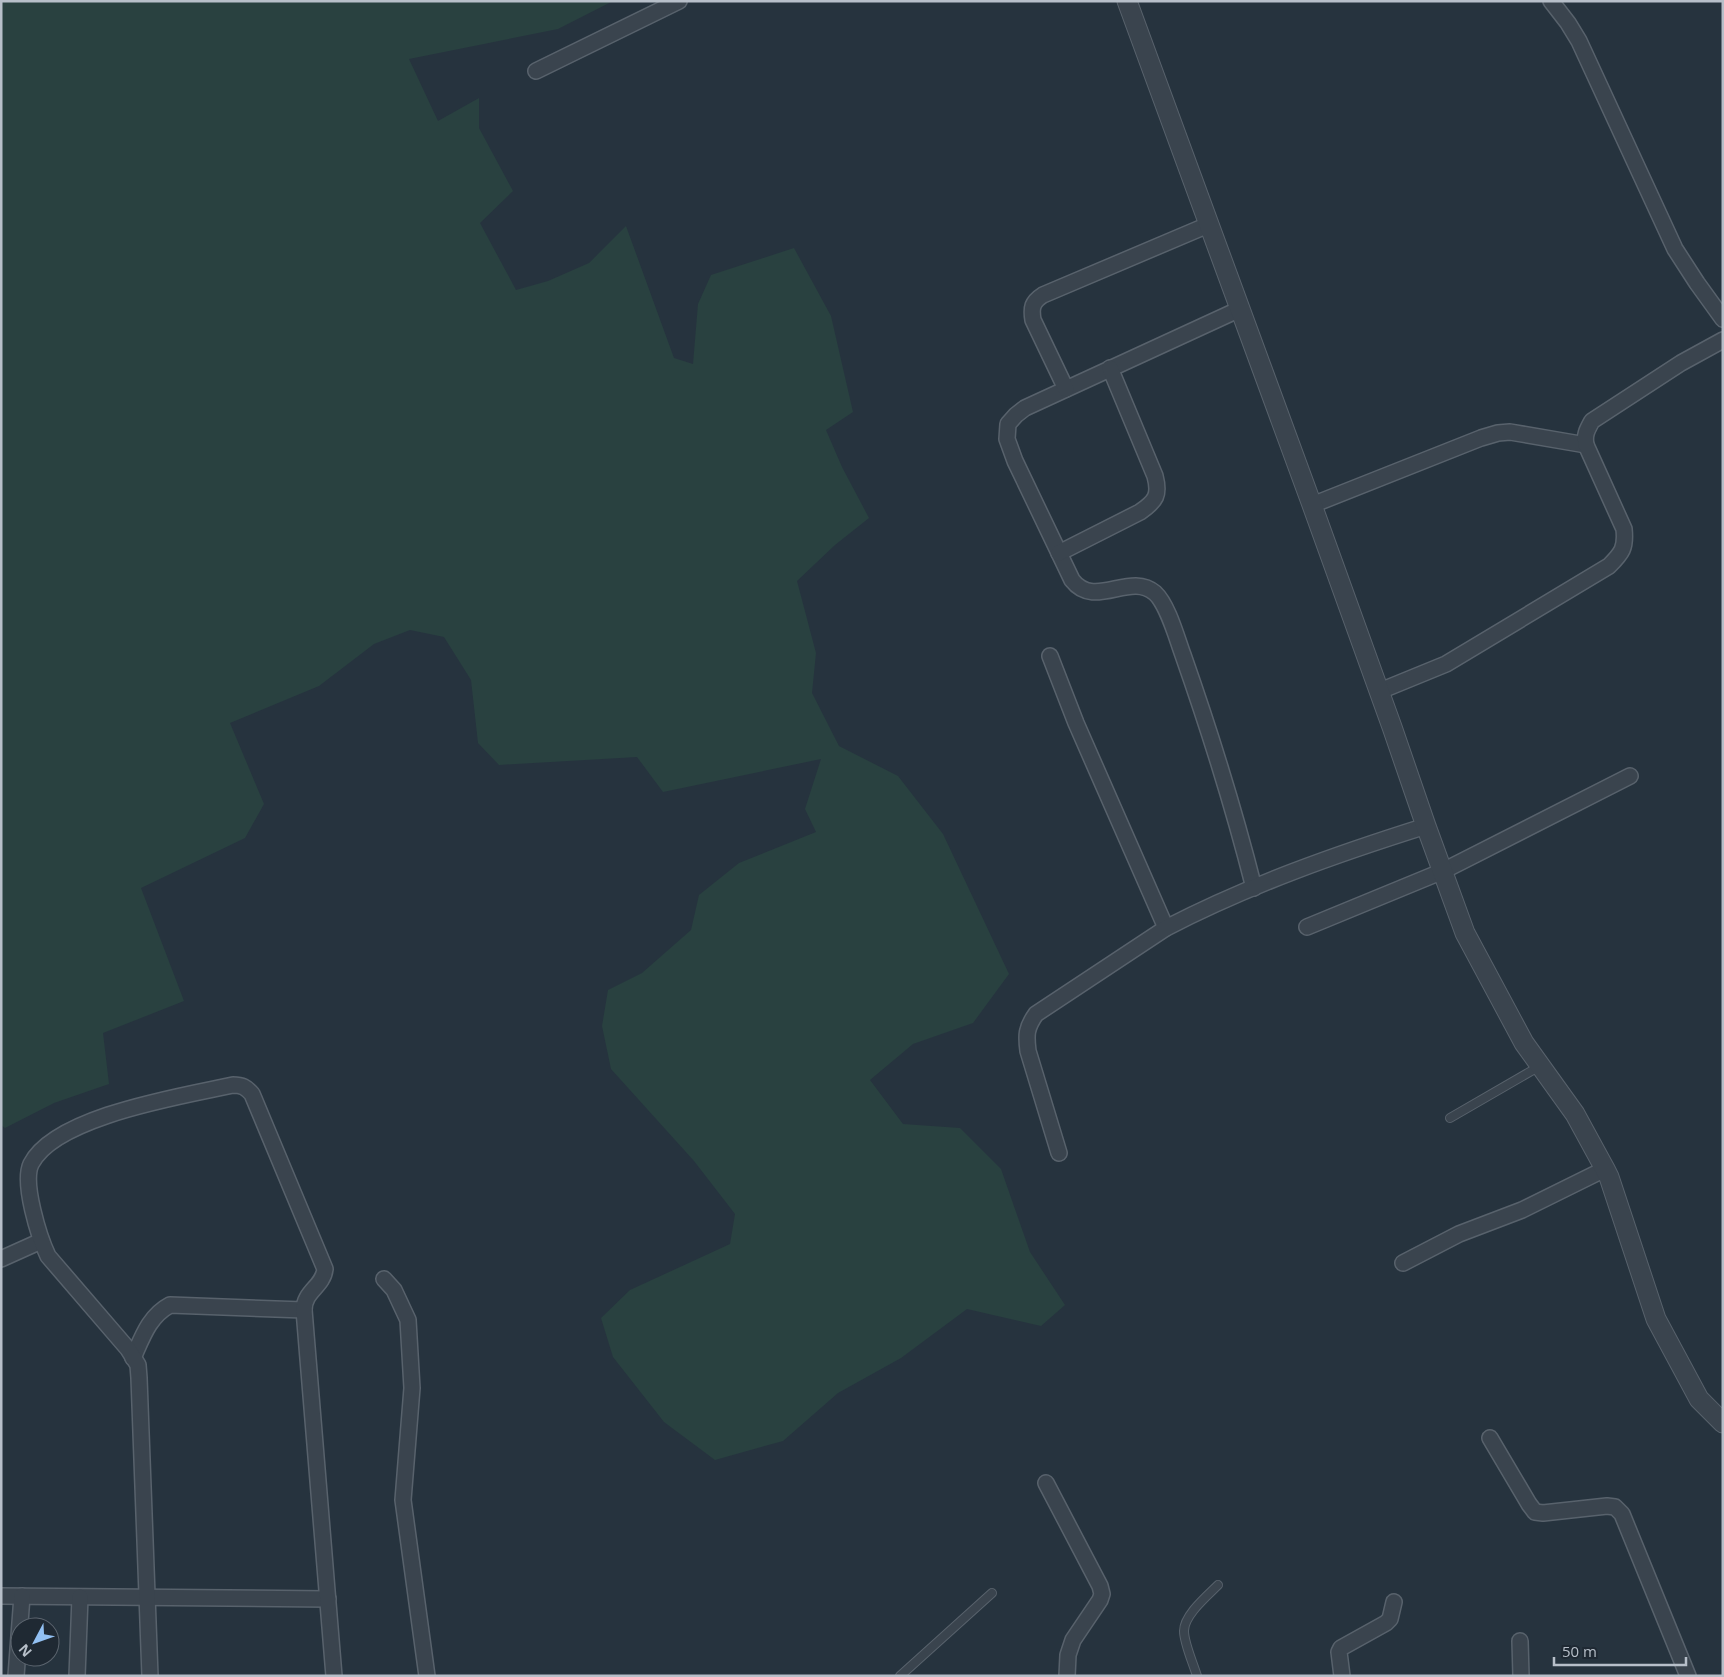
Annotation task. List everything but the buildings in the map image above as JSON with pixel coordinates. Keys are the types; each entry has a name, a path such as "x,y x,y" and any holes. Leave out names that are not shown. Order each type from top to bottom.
{"street":[{"path":"536,71 679,1"},
{"path":"1127,1 1380,691 1426,826 1466,933 1524,1042 1575,1114 1605,1169 1656,1319 1699,1399 1723,1423"},
{"path":"1550,1 1568,23 1579,41 1675,249 1723,318"},
{"path":"1066,389 1033,320 1032,311 1034,303 1043,295 1208,225"},
{"path":"1240,309 1025,408 1016,414 1008,424 1007,439 1015,461 1072,580 1084,591 1094,592 1145,586 1159,597 1170,620 1199,699 1236,817 1254,888"},
{"path":"1380,691 1446,664 1609,566 1619,556 1625,544 1624,529 1586,445 1586,430 1592,421 1681,363 1723,340"},
{"path":"1059,553 1140,512 1150,505 1157,495 1154,476 1110,368"},
{"path":"1312,505 1498,433 1523,434 1586,445"},
{"path":"1050,656 1076,723 1166,928"},
{"path":"1307,927 1443,871 1630,776"},
{"path":"1059,1153 1028,1052 1026,1038 1029,1025 1036,1014 1166,928 1254,888 1342,853 1426,826"},
{"path":"150,1676 138,1365 128,1349 48,1256 41,1241 30,1198 28,1182 30,1165 41,1148 65,1132 112,1114 165,1100 232,1085 241,1085 252,1094 325,1269 321,1280 304,1302 304,1310 334,1676"},
{"path":"1403,1263 1459,1234 1522,1210 1605,1169"},
{"path":"1,1259 41,1241"},
{"path":"384,1279 394,1290 408,1320 412,1388 403,1500 427,1676"},
{"path":"133,1358 147,1327 160,1310 170,1305 304,1310"},
{"path":"1490,1438 1535,1512 1544,1514 1607,1506 1615,1507 1622,1514 1688,1676"},
{"path":"1046,1483 1100,1586 1102,1594 1070,1647 1067,1676"},
{"path":"1,1596 328,1599"},
{"path":"16,1676 22,1596"},
{"path":"77,1676 80,1597"},
{"path":"1342,1676 1339,1652 1341,1648 1383,1626 1390,1619 1394,1602"},
{"path":"1520,1641 1521,1676"}],"lane":[{"path":"1450,1118 1540,1066"},
{"path":"1197,1676 1183,1633 1184,1624 1188,1616 1218,1585"},
{"path":"900,1676 992,1593"}],"green space":[{"path":"1,1 613,1 558,29 409,59 438,121 479,98 479,128 513,191 480,223 516,290 548,281 589,263 626,226 674,358 693,364 698,304 711,275 794,248 831,316 853,412 826,430 842,467 869,518 835,545 797,581 816,653 812,693 839,746 898,776 943,834 1009,974 973,1023 913,1044 870,1080 903,1124 960,1128 1001,1169 1030,1252 1065,1305 1041,1326 967,1309 901,1358 838,1393 783,1441 715,1460 664,1422 613,1357 601,1318 630,1290 730,1244 735,1214 694,1161 611,1069 602,1026 608,990 642,973 691,930 699,895 739,863 816,832 805,809 821,759 663,792 637,757 499,765 478,743 471,680 444,637 410,630 374,644 319,686 230,723 264,804 245,838 141,888 184,1001 103,1033 109,1084 54,1103 5,1128 1,1125"}]}
